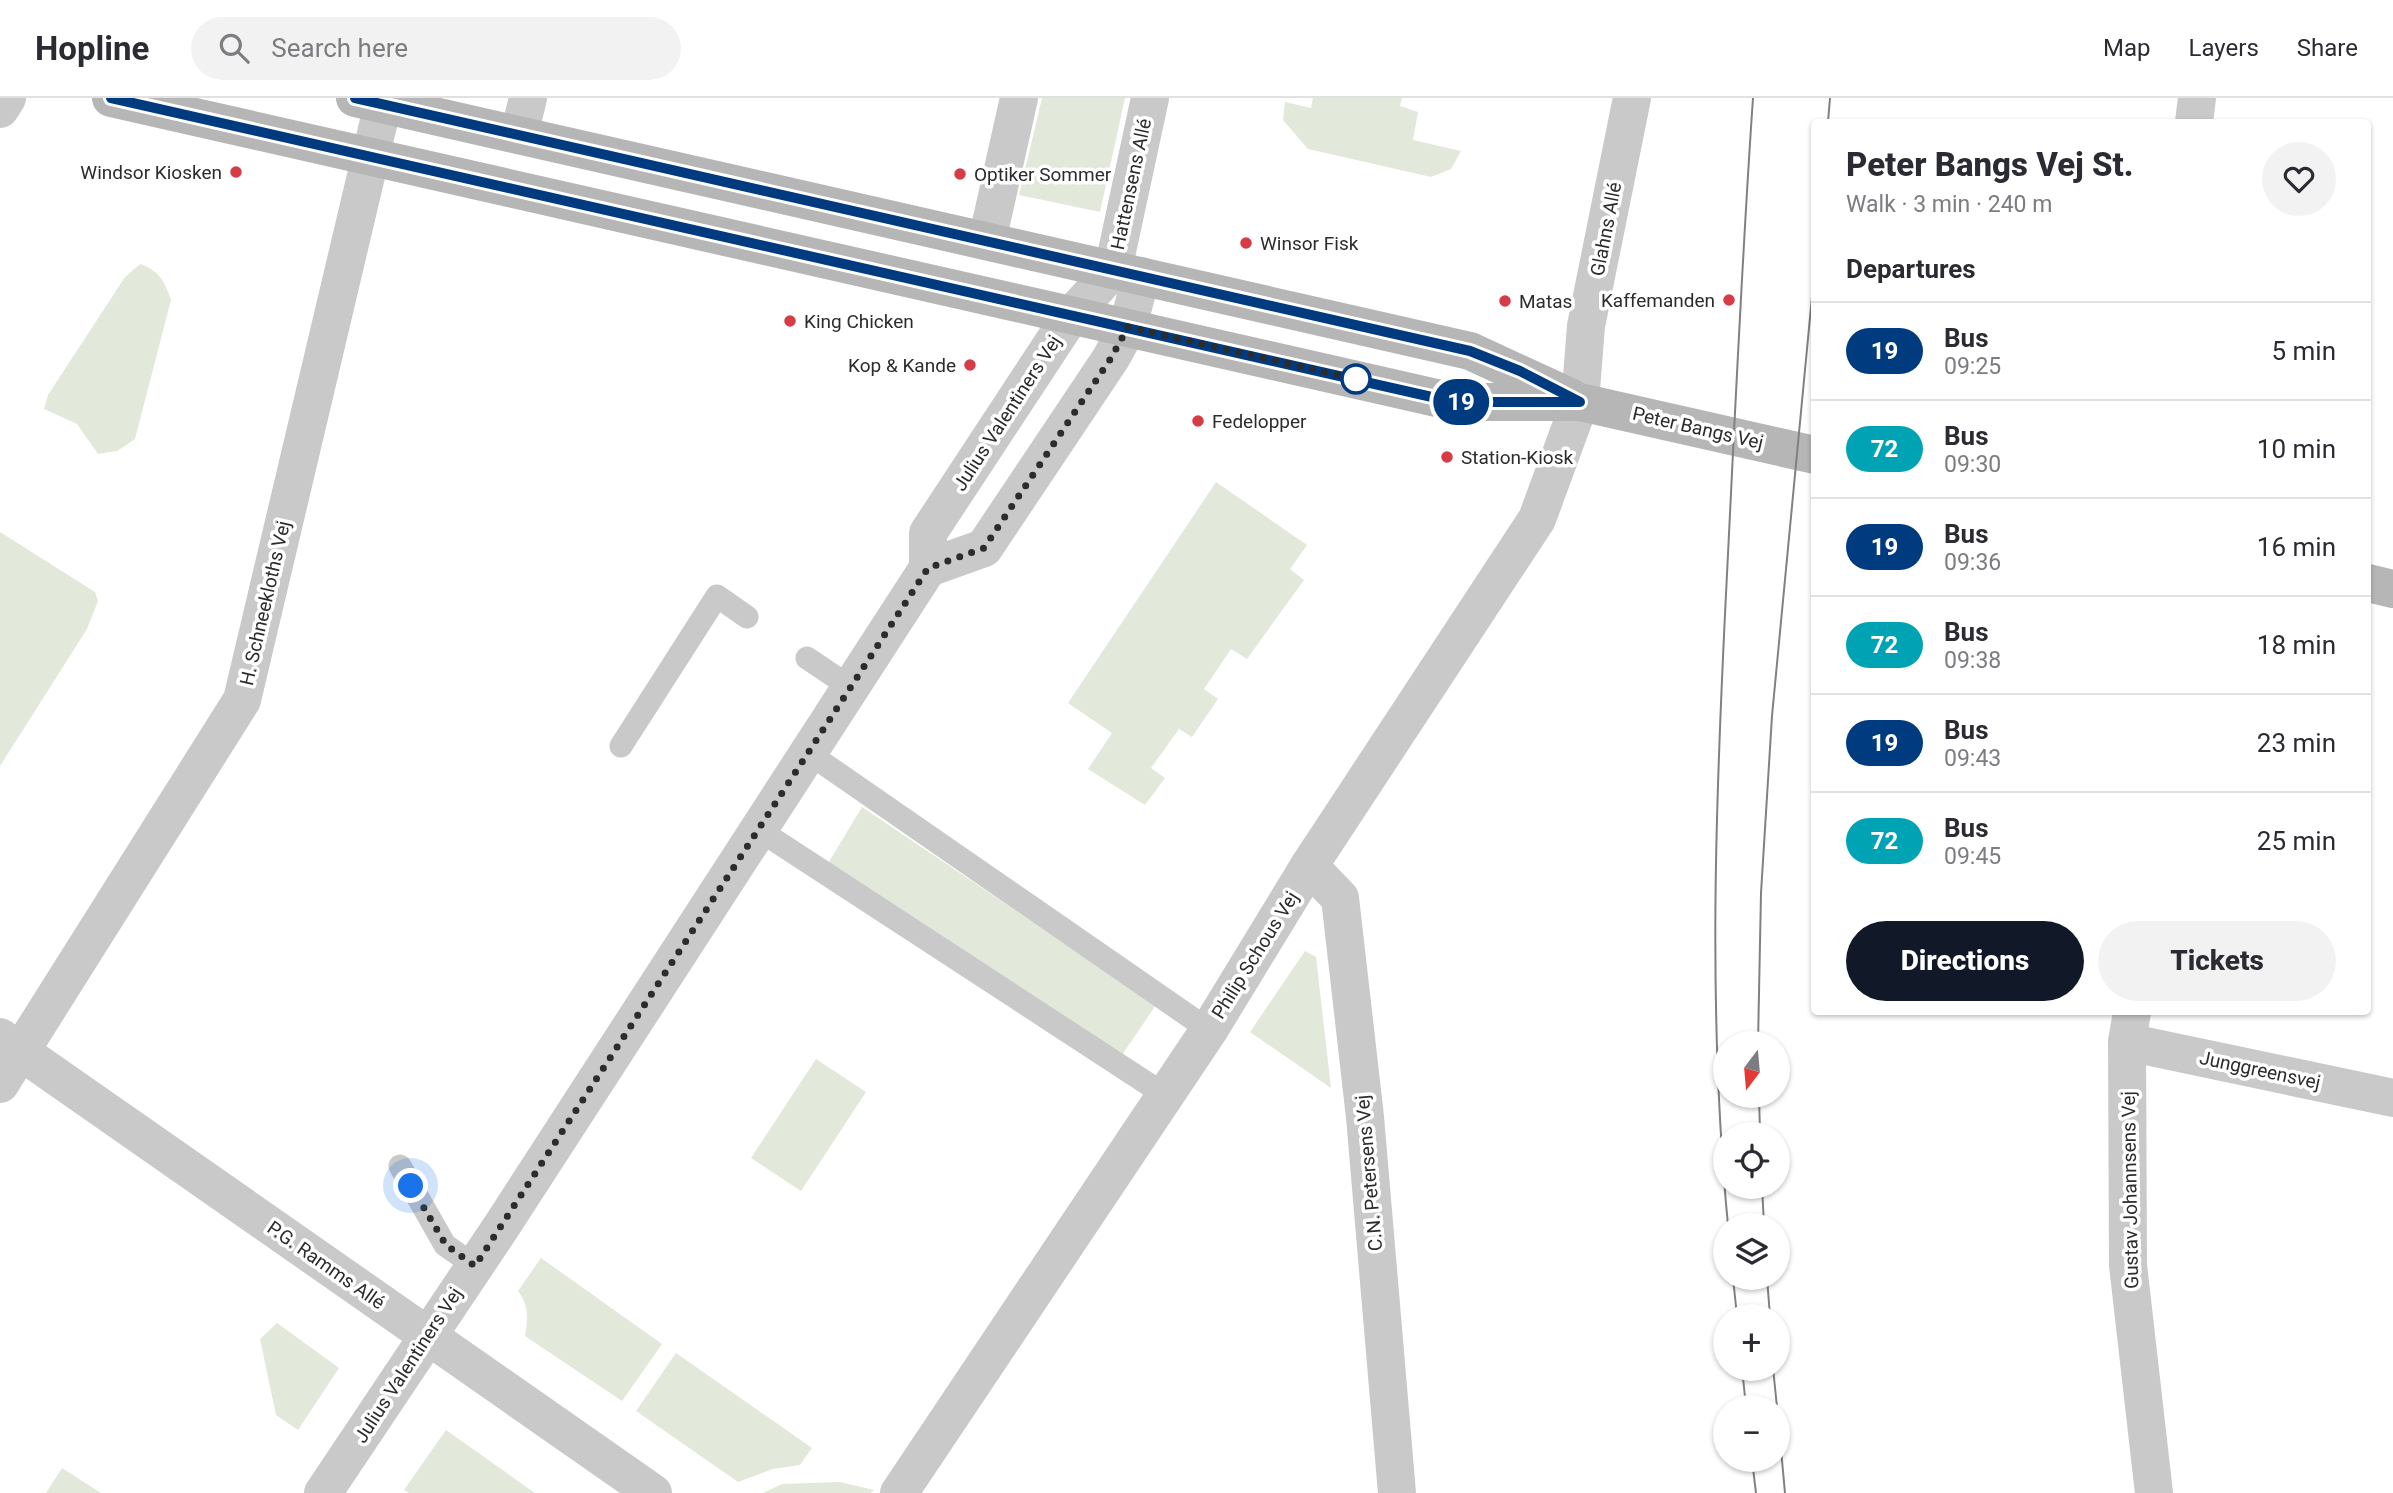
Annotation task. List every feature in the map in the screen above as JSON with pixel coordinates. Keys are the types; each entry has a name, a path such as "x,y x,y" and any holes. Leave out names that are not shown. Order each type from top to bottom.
{"street":[{"path":"0,109 7,98"},
{"name":"Peter Bangs Vej","path":"111,98 229,110 371,155 976,292 1070,317 1128,327 1454,402 1580,402 1811,455"},
{"path":"506,186 528,98"},
{"path":"976,292 1019,98"},
{"name":"Hattensens Allé","path":"1127,273 1150,98"},
{"name":"Glahns Allé","path":"1580,402 1586,326 1632,98"},
{"path":"2194,119 2197,98"},
{"name":"Peter Bangs Vej","path":"369,101 1470,351 1520,371 1580,402"},
{"name":"H. Schneekloths Vej","path":"0,1084 10,1045 242,700 371,155 369,101"},
{"path":"928,568 984,548 1111,358 1128,327 1127,273"},
{"name":"Julius Valentiners Vej","path":"323,1493 475,1266 928,568 928,533 1070,317 1127,273"},
{"name":"Philip Schous Vej","path":"900,1493 1209,1030 1310,866 1537,519 1580,402"},
{"path":"2371,584 2393,589"},
{"name":"C.N. Petersens Vej","path":"1310,866 1340,898 1365,1117 1397,1493"},
{"name":"Junggreensvej","path":"2130,1027 2393,1098"},
{"name":"Gustav Johannsens Vej","path":"2130,1027 2128,1265 2154,1493"},
{"name":"P.G. Ramms Allé","path":"10,1045 653,1493"}],"lane":[{"path":"621,746 717,596 747,617"},
{"path":"807,658 850,687"},
{"path":"807,752 1209,1030"},
{"path":"759,830 1164,1095"},
{"path":"400,1166 446,1245 475,1266"}],"green space":[{"path":"1042,98 1125,98 1100,212 1019,195"},
{"path":"1313,98 1402,98 1400,106 1418,112 1413,140 1461,151 1451,169 1431,177 1308,149 1283,120 1285,102 1311,108"},
{"path":"140,264 160,278 171,300 135,439 117,451 98,454 77,424 44,409 48,395 125,277"},
{"path":"1216,482 1307,545 1290,569 1304,580 1247,659 1231,649 1204,689 1218,699 1192,737 1179,729 1151,768 1165,778 1145,805 1088,769 1112,733 1068,703"},
{"path":"0,532 95,592 98,601 87,629 0,766"},
{"path":"862,807 1156,1005 1120,1058 827,865"},
{"path":"1305,951 1316,957 1331,1088 1250,1032"},
{"path":"816,1059 866,1092 801,1191 751,1158"},
{"path":"541,1258 662,1344 622,1401 525,1336 527,1312 518,1291"},
{"path":"277,1323 339,1368 298,1430 276,1415 260,1339"},
{"path":"676,1353 812,1448 800,1465 773,1469 738,1482 636,1411"},
{"path":"446,1430 535,1493 409,1493 404,1490"},
{"path":"62,1468 101,1493 46,1493"},
{"path":"840,1482 874,1490 871,1493 763,1493 782,1484"}],"tram line":[{"path":"1727,1213 1717,1063 1717,818 1723,655 1753,98"},
{"path":"1828,119 1830,98"},
{"path":"1758,1031 1761,893 1772,716 1811,307"},
{"path":"1759,1108 1760,1122"},
{"path":"1763,1199 1763,1213"},
{"path":"1734,1290 1736,1304"},
{"path":"1768,1290 1769,1304"},
{"path":"1743,1381 1745,1395"},
{"path":"1774,1381 1776,1395"},
{"path":"1753,1472 1756,1493"},
{"path":"1783,1472 1785,1493"}],"bus line":[{"name":"19","path":"111,98 976,292 1070,317 1279,360 1454,402 1580,402 1520,371 1470,351 355,98"}],"place":[{"name":"Windsor Kiosken","path":"236,172"},
{"name":"Optiker Sommer","path":"960,174"},
{"name":"Winsor Fisk","path":"1246,243"},
{"name":"Kaffemanden","path":"1729,300"},
{"name":"Matas","path":"1505,301"},
{"name":"King Chicken","path":"790,321"},
{"name":"Kop & Kande","path":"970,365"},
{"name":"Fedelopper","path":"1198,421"},
{"name":"Station-Kiosk","path":"1447,457"}],"route":[{"path":"411,1186 446,1245 475,1266 928,568 984,548 1111,358 1128,327 1356,379"}]}
